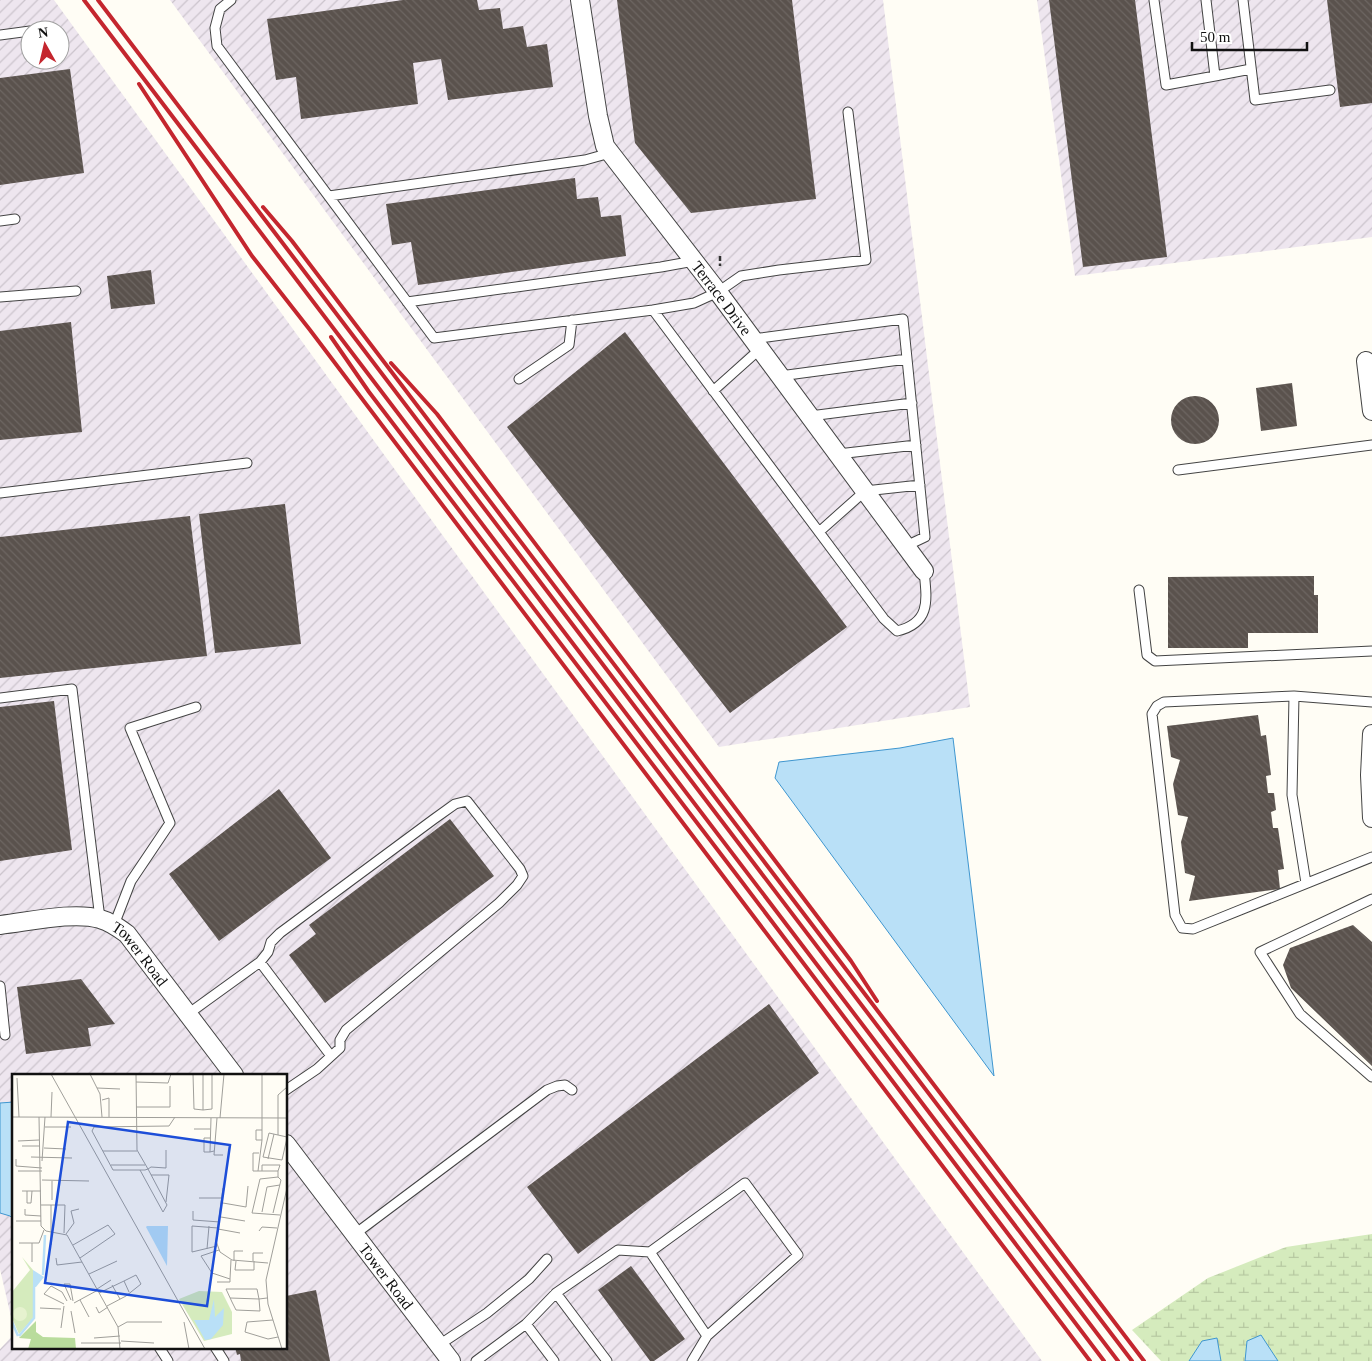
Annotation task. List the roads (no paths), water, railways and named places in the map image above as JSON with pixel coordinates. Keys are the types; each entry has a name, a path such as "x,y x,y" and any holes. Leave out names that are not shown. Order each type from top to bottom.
{"street":[{"name":"Terrace Drive","path":"580,0 598,116 605,146 718,292 924,571"},
{"path":"1366,361 1372,411"},
{"path":"1372,734 1370,775 1372,818"},
{"name":"Tower Road","path":"0,925 73,917 107,922 127,934 233,1074"},
{"name":"Tower Road","path":"288,1147 355,1234 443,1355"}],"lane":[{"path":"231,0 220,9 215,28 216,46 434,338 694,303 718,292 741,276 866,260 848,112"},
{"path":"1154,0 1166,85 1251,69"},
{"path":"1206,0 1215,76"},
{"path":"1243,0 1255,100 1330,90"},
{"path":"0,35 20,32"},
{"path":"329,196 585,160 610,153"},
{"path":"0,221 15,219"},
{"path":"407,302 694,261"},
{"path":"0,297 76,291"},
{"path":"653,310 884,619 897,631 909,628 920,620 924,608 926,589 924,571"},
{"path":"713,391 756,344 903,319 925,537 906,546"},
{"path":"519,379 568,345 572,320"},
{"path":"780,376 907,359"},
{"path":"809,416 912,403"},
{"path":"1178,470 1372,445"},
{"path":"838,454 916,446"},
{"path":"0,493 247,463"},
{"path":"819,532 865,491 920,485"},
{"path":"1139,590 1147,655 1155,661 1372,651"},
{"path":"0,698 72,689 107,922"},
{"path":"1372,702 1294,696 1164,702 1157,706 1152,714 1175,915 1182,928 1193,929 1372,857"},
{"path":"1294,696 1292,795 1306,883"},
{"path":"107,922 130,881 170,823 130,728 196,707"},
{"path":"188,1014 260,962 268,952 271,942 280,933 455,804 467,801 520,869 523,876 499,903 346,1030 340,1040 340,1048 317,1070 288,1089"},
{"path":"1372,899 1260,952 1300,1014 1372,1077"},
{"path":"260,962 331,1056"},
{"path":"0,986 5,1035"},
{"path":"355,1234 548,1090 565,1085 572,1090"},
{"path":"476,1361 526,1324 556,1293 618,1250 650,1252 745,1183 798,1255 707,1336 692,1361"},
{"path":"650,1252 707,1336"},
{"path":"443,1355 487,1313 530,1280 547,1259"},
{"path":"556,1293 607,1361"},
{"path":"526,1324 554,1361"},
{"path":"160,1348 168,1361"},
{"path":"216,1348 224,1361"}],"water":[{"path":"953,738 994,1076 775,778 779,762 900,748"},
{"path":"12,1102 12,1218 0,1213 0,1103"},
{"path":"1261,1335 1278,1361 1245,1361 1247,1341"},
{"path":"1217,1338 1221,1361 1189,1361 1202,1341"}],"railway":[{"path":"84,0 1118,1361"},
{"path":"98,0 1132,1361"},
{"path":"139,84 252,256 1090,1361"},
{"path":"263,207 292,241 1144,1361"},
{"path":"331,337 369,392 1104,1361"},
{"path":"391,363 437,414 851,961 877,1001"}]}
